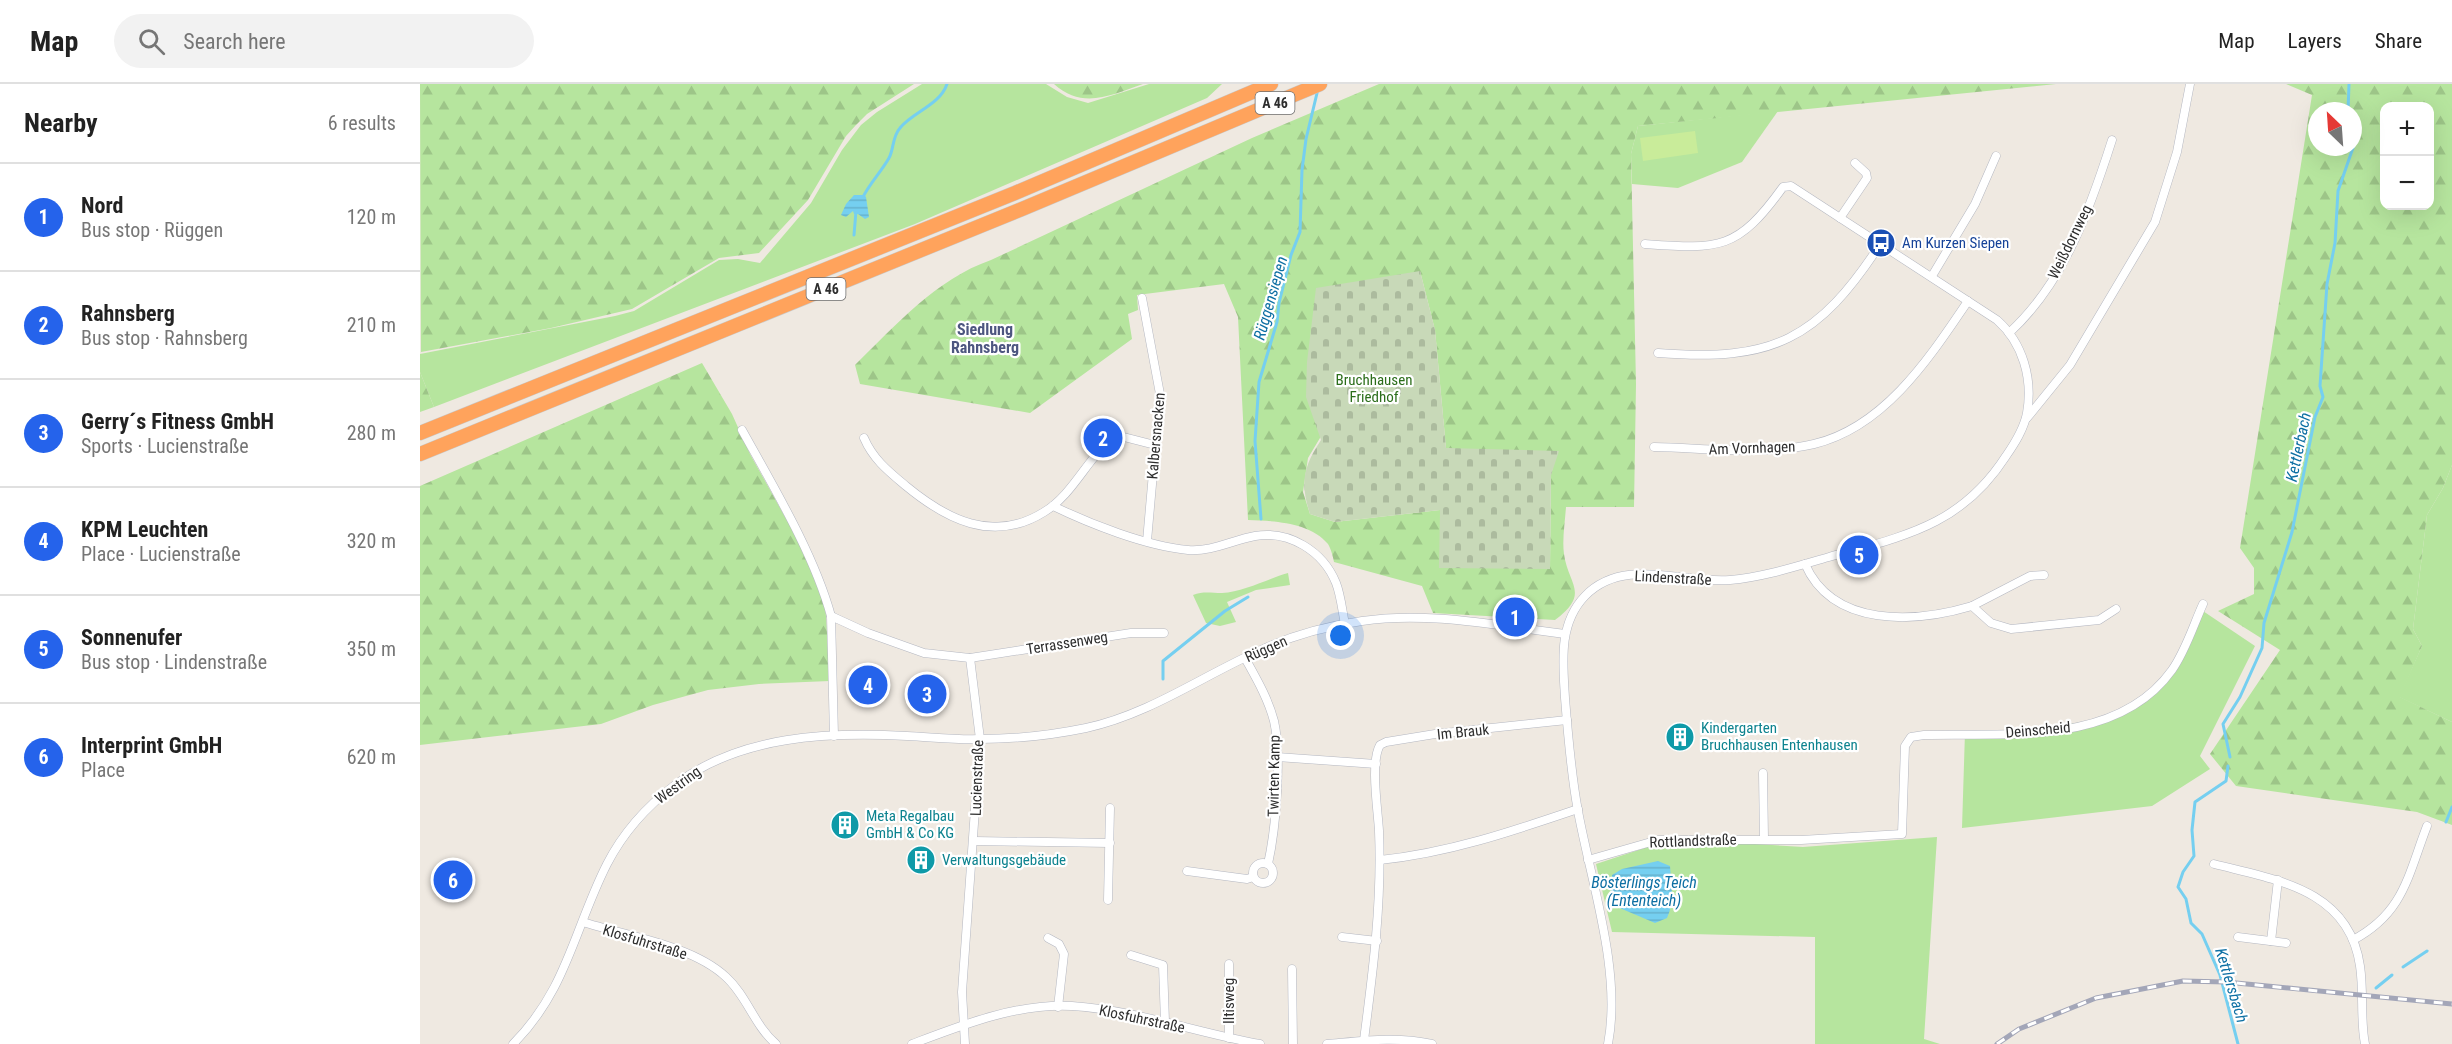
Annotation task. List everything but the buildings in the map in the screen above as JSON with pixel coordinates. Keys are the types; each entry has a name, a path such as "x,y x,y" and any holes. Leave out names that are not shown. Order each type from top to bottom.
{"highway":[{"name":"A 46","path":"420,433 993,202 1271,84"},
{"name":"A 46","path":"420,454 1320,84"}],"street":[{"path":"2026,419 2070,365 2156,222 2177,152 2190,84"},
{"name":"Weißdornweg","path":"2009,333 2040,302 2072,245 2112,140"},
{"path":"1932,276 1970,213 1996,156"},
{"path":"1840,218 1867,178 1866,173 1855,163"},
{"path":"1645,244 1702,248 1726,240 1754,223 1783,187 1788,185 1997,320 2009,333 2018,348 2028,375 2026,419"},
{"path":"1658,352 1701,356 1734,354 1761,349 1784,340 1806,328 1830,310 1852,286 1881,243"},
{"name":"Kalbersnacken","path":"1142,298 1145,325 1160,388 1147,541"},
{"name":"Am Vornhagen","path":"1654,447 1723,450 1777,449 1808,446 1834,437 1872,414 1902,388 1934,352 1968,301"},
{"name":"Lindenstraße","path":"1608,1044 1611,993 1608,962 1578,809 1563,664 1565,634 1583,598 1596,588 1619,577 1654,574 1727,580 1759,575 1805,564 1938,522 1978,492 2007,454 2026,419"},
{"path":"742,430 791,519 827,599 831,616 834,736"},
{"path":"864,438 871,454 924,500 954,519 972,524 998,526 1027,520 1053,506 1116,435 1155,445"},
{"path":"1053,506 1092,525 1180,549 1198,550 1262,535 1276,535 1293,540 1315,554 1329,570 1337,588 1345,624"},
{"path":"1805,564 1814,581 1839,604 1858,612 1878,616 1903,616 1972,606 2030,576 2044,575"},
{"name":"Deinscheid","path":"1902,834 1905,747 1911,737 2068,728 2092,723 2130,708 2152,692 2172,670 2185,648 2202,604"},
{"path":"1972,606 1995,626 2017,629 2099,620 2116,609"},
{"path":"831,616 868,633 924,653 970,658"},
{"name":"Rüggen","path":"980,739 1057,733 1113,721 1166,699 1245,658 1304,633 1345,624 1412,617 1565,634"},
{"name":"Terrassenweg","path":"970,658 1131,633 1164,633"},
{"name":"Lucienstraße","path":"965,1044 963,992 980,739 970,658"},
{"name":"Twirten Kamp","path":"1245,658 1270,709 1276,734 1274,824 1268,864"},
{"name":"Im Brauk","path":"1376,764 1378,750 1386,742 1435,734 1567,720"},
{"name":"Westring","path":"513,1044 535,1019 555,989 608,862 622,839 652,804 678,782 712,762 742,751 786,741 834,736 980,739"},
{"path":"1277,757 1376,764 1380,860 1377,941 1364,1040"},
{"path":"1763,773 1764,839"},
{"path":"1108,900 1110,808"},
{"path":"1380,860 1415,857 1454,849 1578,809"},
{"path":"2353,940 2379,924 2398,902 2427,825"},
{"name":"Rottlandstraße","path":"1588,860 1658,840 1801,840 1902,834"},
{"path":"974,841 1110,843"},
{"path":"1187,871 1237,878 1253,877 1262,883 1269,881 1273,872 1268,864 1257,864 1253,870 1253,877"},
{"path":"2214,864 2296,885 2329,906 2353,940 2362,987 2362,1029 2365,1044"},
{"path":"2271,941 2278,880"},
{"name":"Klosfuhrstraße","path":"583,922 666,946 711,966 732,984 758,1024 776,1044"},
{"path":"1342,937 1377,941"},
{"path":"1048,938 1059,944 1064,954 1058,1007"},
{"path":"2238,938 2286,943"},
{"path":"1131,955 1163,965 1165,1022"},
{"name":"Iltisweg","path":"1229,964 1229,1038"},
{"path":"1292,969 1293,1044"},
{"name":"Klosfuhrstraße","path":"912,1044 963,1024 997,1015 1058,1007 1102,1009 1165,1022 1238,1042 1260,1044"},
{"path":"1327,1044 1364,1040 1392,1042 1416,1040 1432,1044"}],"green space":[{"path":"420,84 914,84 867,114 856,125 846,136 808,200 759,253 719,258 632,309 551,328 421,352"},
{"path":"922,84 1046,84 1067,97 1088,103 1149,84 1222,84 1207,98 915,224 434,407 420,372 420,354 634,311 719,260 738,259 760,263 811,203 842,150 861,125 877,112"},
{"path":"1054,84 1143,84 1108,96 1086,98 1076,97"},
{"path":"1379,84 2056,84 1638,126 1631,154 1636,384 1634,507 1566,507 1564,554 1575,595 1566,611 1555,620 1433,613 1422,586 1334,562 1328,544 1312,531 1302,527 1280,522 1248,520 1238,317 1224,284 1137,295 1138,310 1128,314 1132,339 1030,413 860,384 855,365 917,305 952,279 971,268 1252,138","holes":["1420,271 1435,330 1446,448 1554,462 1551,475 1550,569 1440,510 1335,522 1310,514 1303,492 1308,458"]},
{"path":"2286,84 2452,84 2452,465 2443,488 2427,515 2413,629 2422,646 2400,697 2452,722 2452,825 2417,812 2236,786 2210,754 2280,650 2218,611 2254,594 2254,568 2240,548 2308,120 2308,156 2362,156 2362,102 2311,102 2312,95"},
{"path":"1778,111 1742,162 1678,188 1632,184 1631,154 1638,126"},
{"path":"1695,131 1698,153 1643,161 1640,138"},
{"name":"Bruchhausen Friedhof","path":"1420,271 1435,330 1446,448 1559,451 1551,475 1550,569 1439,568 1440,510 1335,522 1310,514 1305,493 1305,476 1310,459 1321,440 1306,397 1307,362 1316,288"},
{"path":"702,363 732,414 750,454 799,542 825,601 830,681 759,684 708,690 653,705 601,724 420,745 420,486"},
{"path":"420,372 434,407 420,412"},
{"path":"2452,465 2452,722 2399,697 2422,646 2413,629 2427,515 2443,488"},
{"path":"1288,573 1290,585 1256,590 1227,602 1236,622 1220,626 1206,623 1193,595 1238,590"},
{"path":"2197,607 2255,646 2200,756 2210,769 2152,806 1962,828 1965,732 2073,724 2124,708 2146,694 2166,674 2180,651"},
{"path":"1937,837 1924,1039 1940,1044 1815,1044 1815,937 1612,932 1596,864 1672,839 1803,847"}],"water":[{"path":"854,195 866,197 869,217 865,219 854,214 853,211 846,217 841,215 846,204"},
{"name":"Bösterlings Teich (Ententeich)","path":"1658,861 1670,866 1672,899 1667,918 1655,923 1615,906 1611,894 1612,875 1622,869"}],"waterway":[{"path":"863,197 889,158 900,128 939,97 947,84"},
{"name":"Kettlerbach","path":"2348,102 2349,84"},
{"name":"Rüggensiepen","path":"1261,519 1255,441 1259,382 1277,322 1279,303 1291,255 1300,232 1302,170 1306,139 1318,89"},
{"name":"Kettlerbach","path":"2230,757 2223,724 2240,697 2262,648 2264,623 2292,532 2315,417 2323,397 2320,386 2327,284 2335,243 2338,191 2350,156"},
{"path":"854,235 856,211"},
{"path":"1163,679 1163,661 1225,611 1248,597"},
{"name":"Kettlersbach","path":"2228,766 2226,781 2195,802 2192,830 2194,856 2183,872 2178,887 2186,899 2191,923 2202,934 2220,975 2238,1044"},
{"path":"2446,822 2452,807"},
{"path":"2403,967 2427,951"},
{"path":"2376,988 2392,975"}],"railway":[{"path":"1997,1044 2019,1029 2096,998 2183,981 2226,982 2452,1004"}],"place":[{"name":"Am Kurzen Siepen","path":"1881,243"},
{"name":"Rahnsberg","path":"1103,438"},
{"name":"Sonnenufer","path":"1859,555"},
{"name":"Nord","path":"1515,617"},
{"name":"KPM Leuchten","path":"868,685"},
{"name":"Gerry´s Fitness GmbH","path":"927,694"},
{"name":"Kindergarten Bruchhausen Entenhausen","path":"1680,737"},
{"name":"Meta Regalbau GmbH & Co KG","path":"845,825"},
{"name":"Verwaltungsgebäude","path":"921,860"},
{"name":"Interprint GmbH","path":"453,880"}],"district":[{"name":"Siedlung Rahnsberg","path":"985,338"}]}
